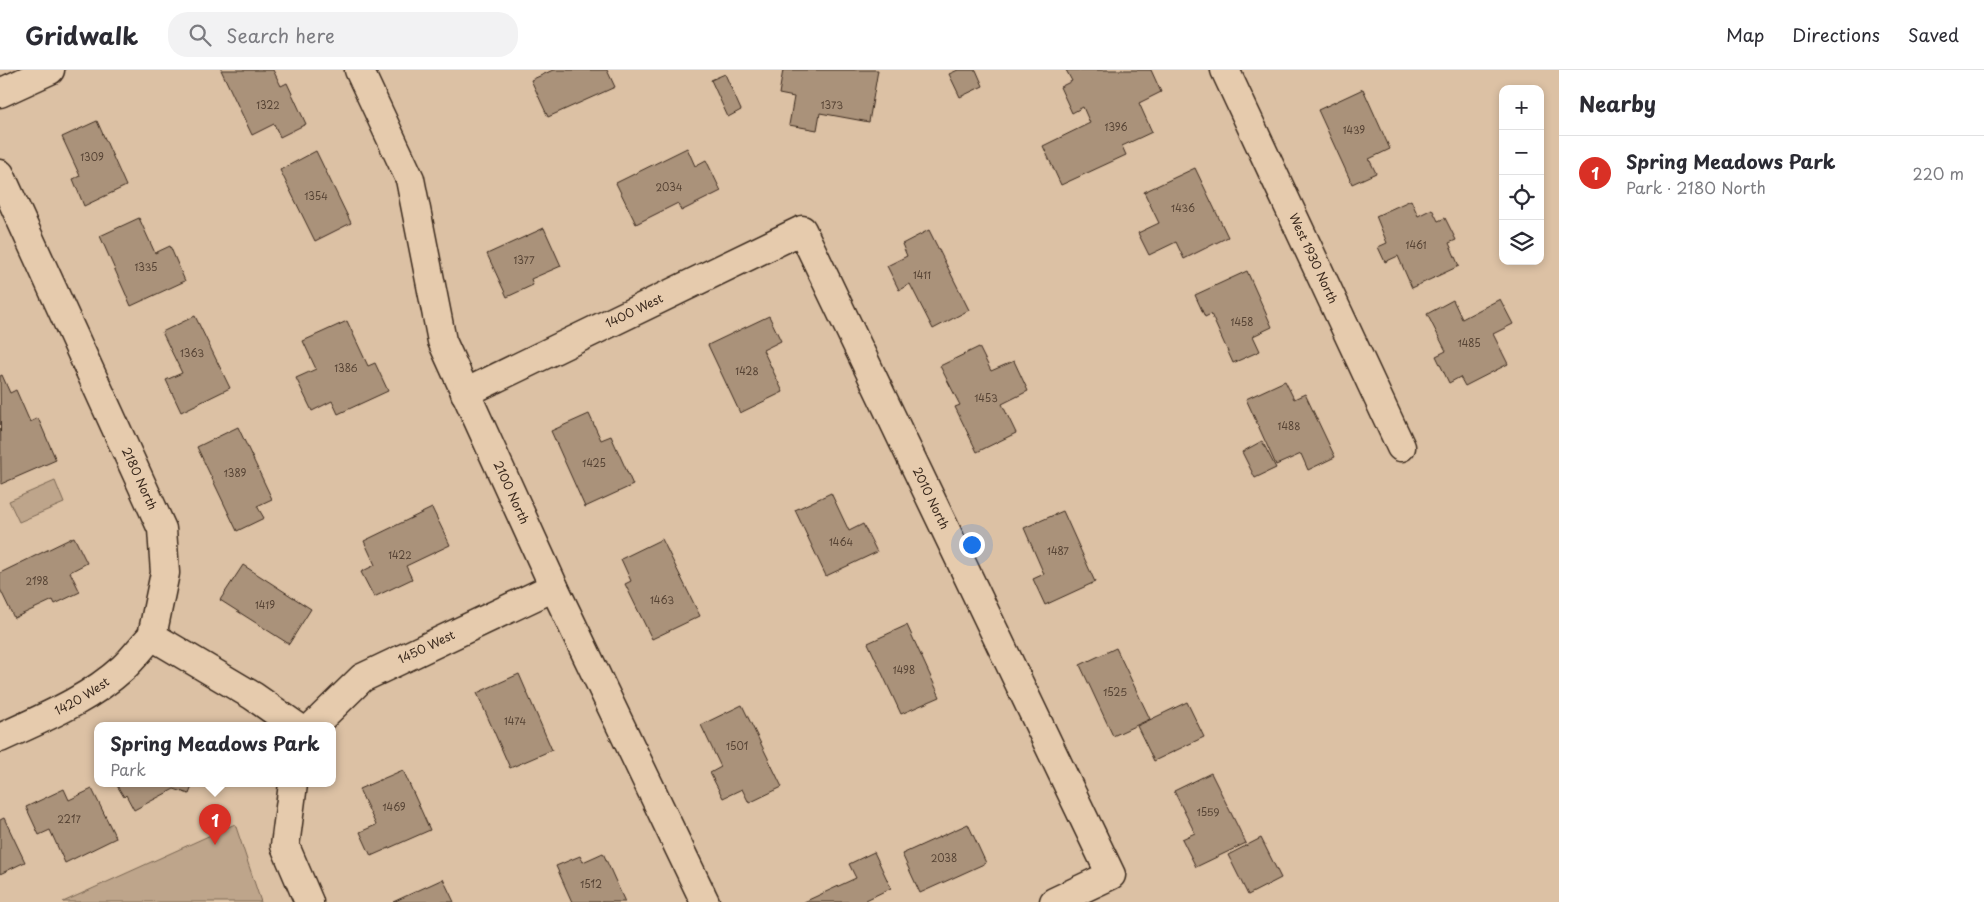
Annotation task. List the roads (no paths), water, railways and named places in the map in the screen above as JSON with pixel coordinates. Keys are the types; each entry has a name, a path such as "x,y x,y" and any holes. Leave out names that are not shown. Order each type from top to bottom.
{"street":[{"path":"0,92 50,70"},
{"name":"2100 North","path":"359,70 410,178 442,341 554,587 705,902"},
{"name":"West 1930 North","path":"1224,70 1401,447"},
{"name":"2180 North","path":"0,174 162,529 164,573 152,636"},
{"name":"1400 West","path":"465,393 802,230"},
{"name":"2010 North","path":"802,230 1111,875 1054,902"},
{"name":"1450 West","path":"317,722 362,678 554,587"},
{"path":"152,636 254,696 290,722"},
{"name":"1420 West","path":"0,738 89,695 124,667 152,636"},
{"path":"293,787 284,846 309,902"}],"place":[{"name":"Spring Meadows Park","path":"215,845"}]}
